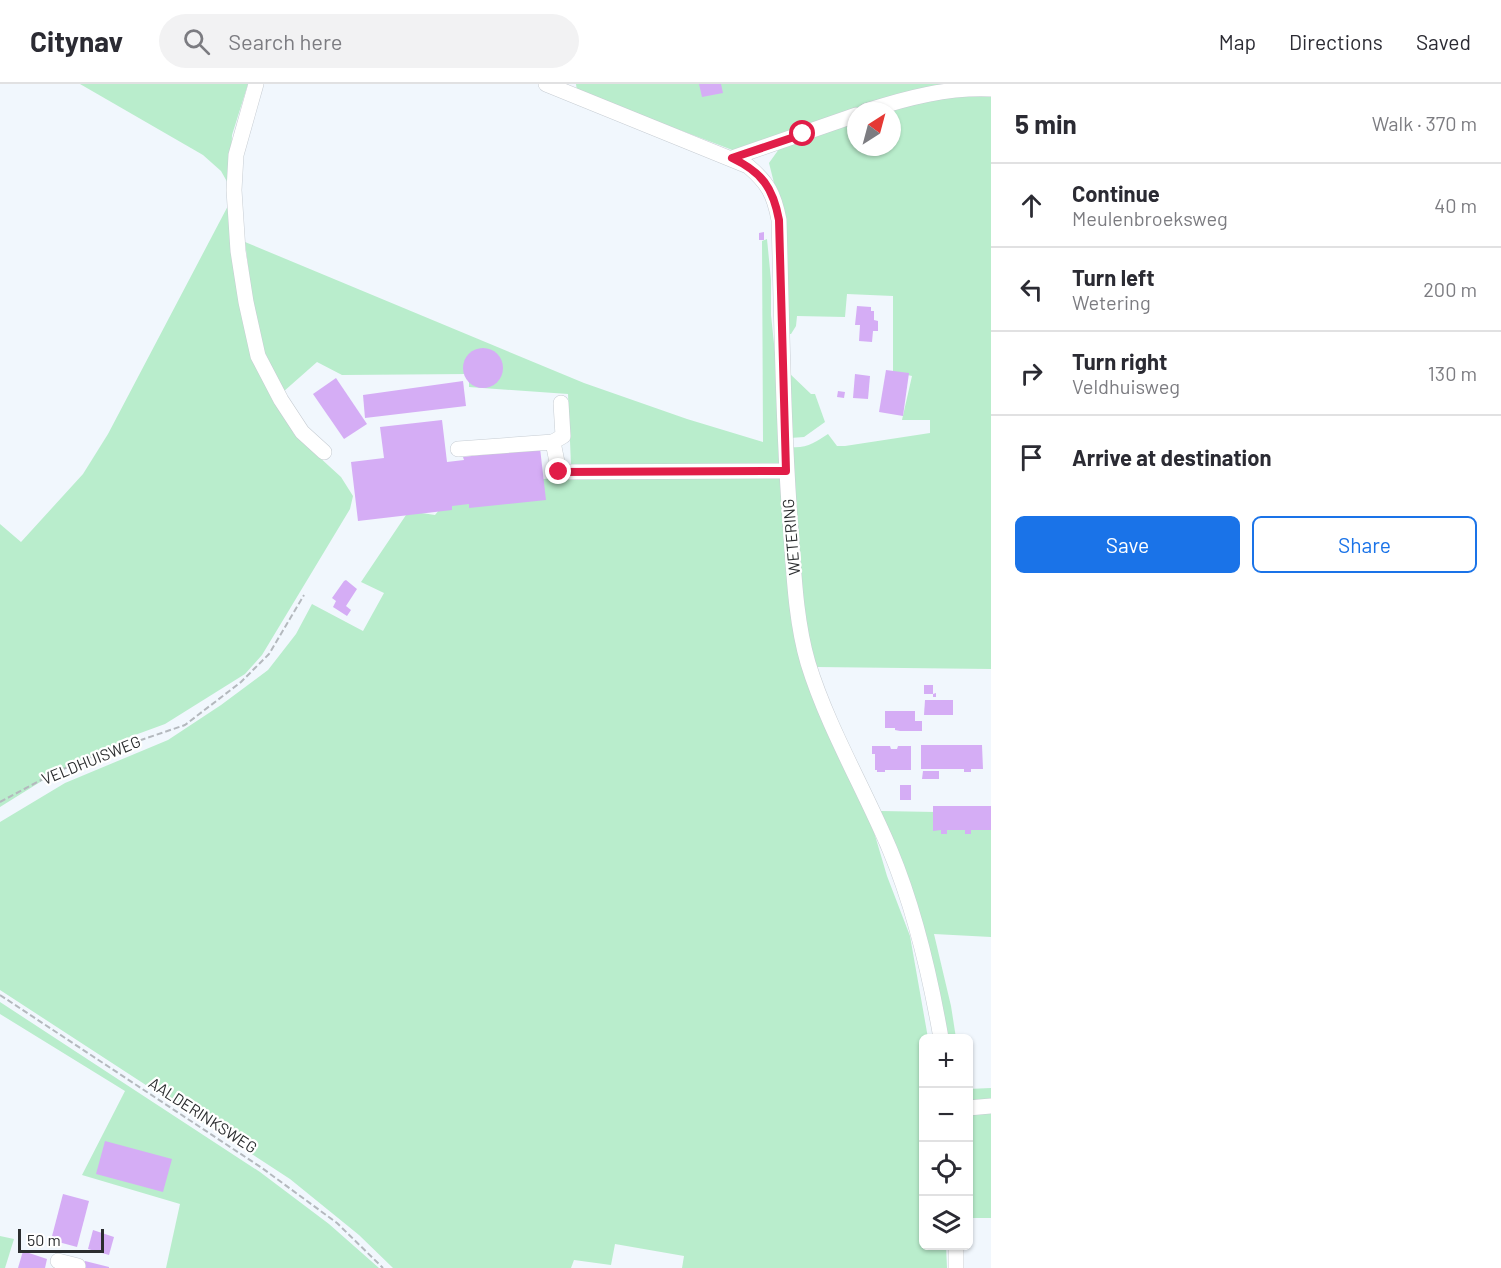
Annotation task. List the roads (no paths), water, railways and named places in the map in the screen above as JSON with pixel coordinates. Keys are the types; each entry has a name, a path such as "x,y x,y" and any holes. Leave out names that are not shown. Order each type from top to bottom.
{"street":[{"path":"256,84 236,155 234,190 238,251 246,302 258,356 281,400 302,432 324,452"},
{"name":"WETERING","path":"546,84 748,166 768,186 775,201 779,220 786,471 796,594 803,644 822,703 891,851 924,958 940,1034"},
{"path":"898,102 926,94 978,88 991,89"},
{"path":"732,158 847,118"},
{"path":"458,449 553,442 563,436 561,403"},
{"path":"553,442 559,472 786,471"},
{"path":"973,1108 991,1106"},
{"path":"956,1250 956,1268"},
{"path":"58,1261 78,1266 77,1268"}]}
